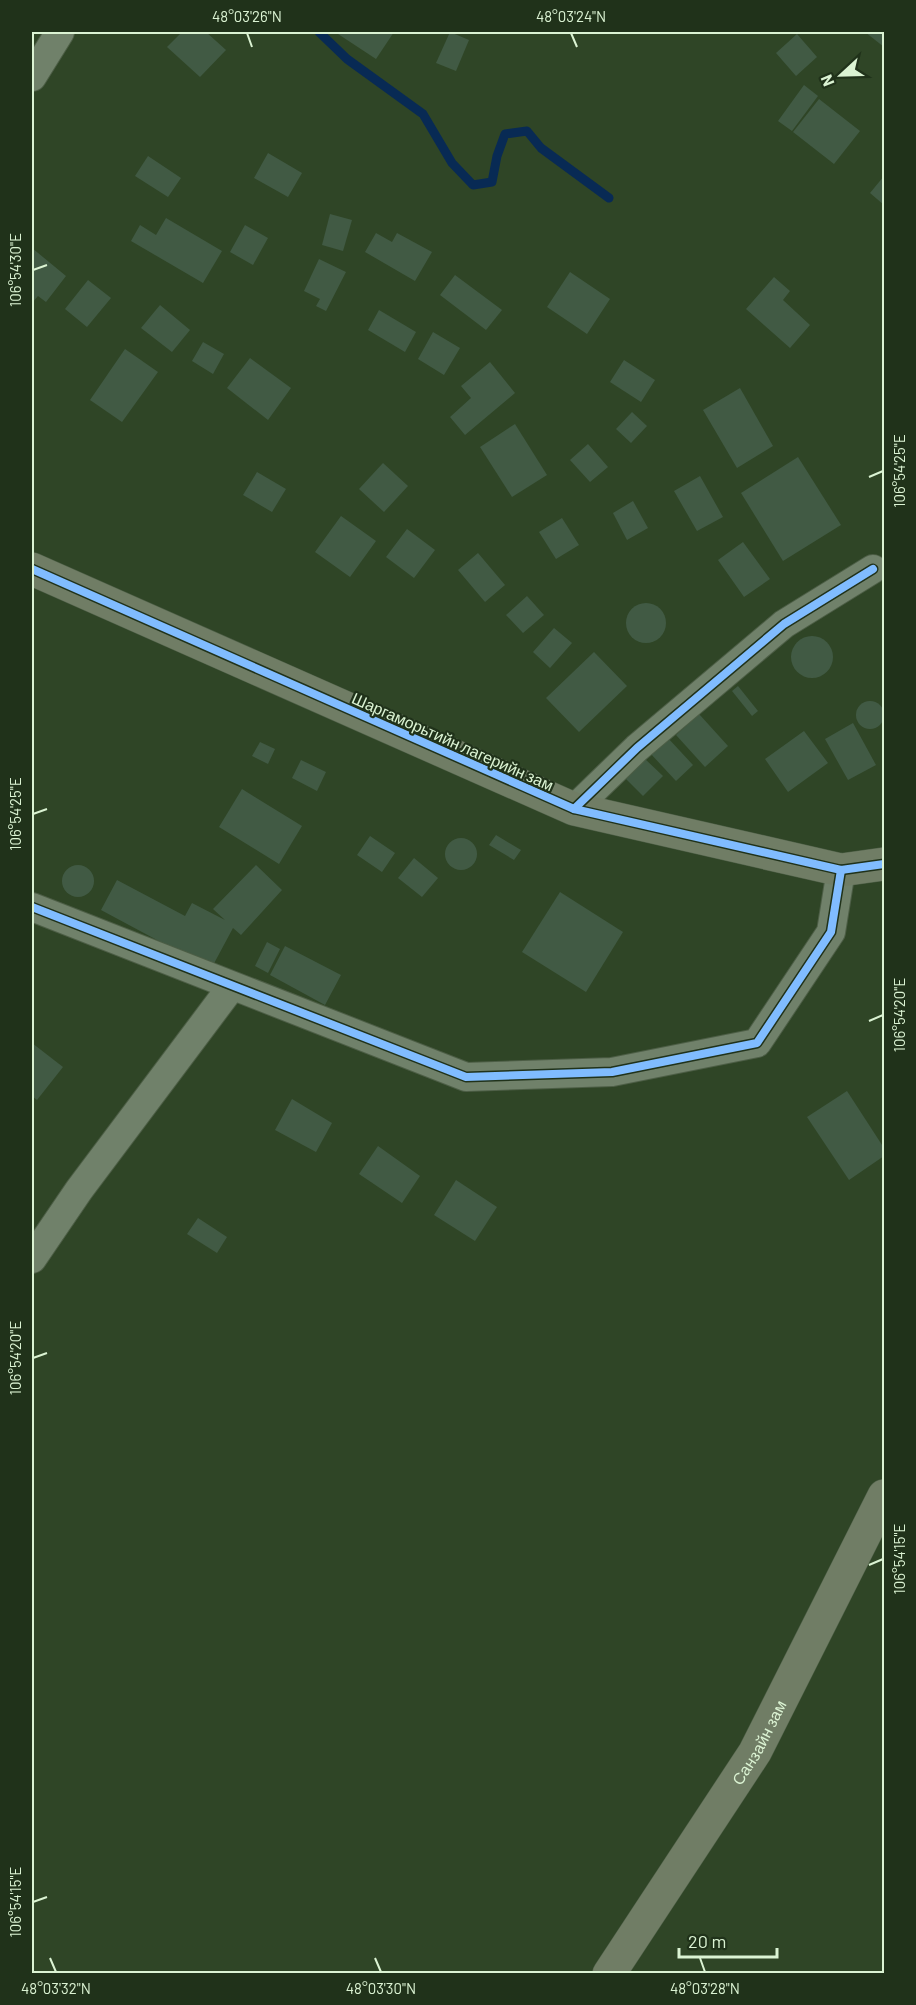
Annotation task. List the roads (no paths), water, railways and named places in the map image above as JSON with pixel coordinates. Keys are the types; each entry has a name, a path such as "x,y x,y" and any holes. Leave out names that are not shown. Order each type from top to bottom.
{"street":[{"path":"32,77 60,32"},
{"name":"Шаргаморьтийн лагерийн зам","path":"32,569 574,809 841,870 885,864"},
{"path":"574,809 637,748 784,624 873,569"},
{"path":"32,907 466,1077 612,1072 758,1043 831,932 841,870"},
{"path":"32,1259 79,1190 232,986"},
{"name":"Санзайн зам","path":"609,1974 755,1752 885,1496"}],"waterway":[{"path":"319,32 347,59 423,114 452,163 473,185 492,182 497,156 505,134 527,131 541,148 609,198"}]}
